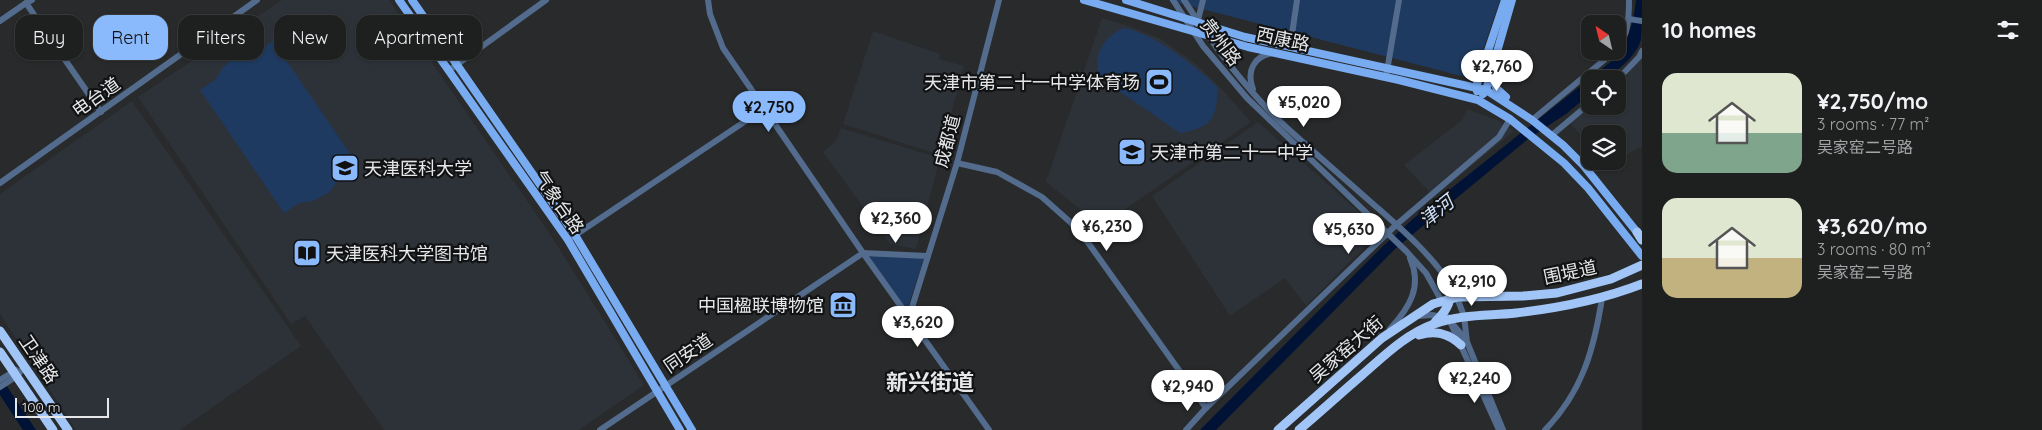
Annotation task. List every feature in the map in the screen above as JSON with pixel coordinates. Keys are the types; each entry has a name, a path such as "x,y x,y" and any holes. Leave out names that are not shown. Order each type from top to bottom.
{"highway":[{"name":"围堤道","path":"1450,299 1557,293 1611,279 1642,265"},
{"path":"1628,289 1642,279"},
{"path":"1446,316 1450,299 1449,282"},
{"name":"围堤道","path":"1464,316 1548,310 1602,298 1642,284"},
{"name":"吴家窑大街","path":"1278,430 1382,338 1408,319 1450,299"},
{"name":"吴家窑大街","path":"1299,430 1406,338 1446,316 1464,316"},
{"name":"卫津路","path":"0,331 68,430"},
{"path":"1406,338 1434,332 1450,336 1464,344"},
{"name":"卫津路","path":"0,352 53,430"}],"main road":[{"name":"气象台路","path":"399,0 568,240 680,430"},
{"name":"气象台路","path":"412,0 575,235 692,430"},
{"name":"西康路","path":"1084,0 1248,47 1408,82 1478,100 1510,119 1564,163 1588,188 1628,239"},
{"name":"西康路","path":"1126,0 1231,33 1290,48 1480,89"},
{"path":"1457,84 1472,82 1487,70 1505,0"},
{"path":"1478,100 1480,89 1512,0"},
{"path":"1487,70 1497,89 1552,135 1584,166 1641,236"},
{"path":"1408,82 1425,83 1470,92 1480,89 1532,120"},
{"path":"1628,239 1642,251"},
{"path":"1628,239 1642,256"}],"street":[{"name":"电台道","path":"0,183 257,0"},
{"path":"448,71 546,0"},
{"path":"708,0 710,14 723,48 863,253 989,430"},
{"name":"成都道","path":"909,317 957,164 999,0"},
{"name":"贵州路","path":"1173,0 1218,65 1247,98 1406,250 1464,316 1464,344 1498,430"},
{"name":"贵州路","path":"1184,0 1207,35 1258,99 1414,242 1440,269 1449,282"},
{"path":"1192,30 1196,28 1203,0"},
{"path":"1290,48 1297,0"},
{"path":"1386,77 1399,0"},
{"path":"1626,32 1629,19 1629,0"},
{"path":"0,21 29,2 101,112"},
{"path":"1629,19 1642,21"},
{"path":"1626,71 1642,51"},
{"path":"1258,99 1250,82 1252,66 1258,58 1274,52"},
{"path":"1532,120 1604,60"},
{"path":"568,240 764,108"},
{"path":"1552,135 1581,111"},
{"path":"1186,430 1206,408 1396,225 1499,137 1510,119"},
{"path":"957,164 997,172 1042,197 1079,230 1206,408"},
{"path":"1382,338 1403,316 1415,290 1415,274 1406,250"},
{"path":"863,253 928,256"},
{"name":"同安道","path":"600,430 863,253"},
{"path":"1545,430 1569,402 1582,376 1592,345 1602,298"},
{"path":"1408,319 1426,315 1446,316"},
{"name":"贵州路","path":"1446,316 1464,344 1503,430"},
{"path":"2,382 24,367"}],"shaded area":[{"name":"天津医科大学","path":"282,0 389,0 399,15 356,15 356,60 430,60 554,240 644,385 579,430 384,430 305,316 291,324 138,97 193,60 264,60 264,15 260,15"},
{"path":"1167,0 1500,0 1475,73 1469,78"},
{"name":"天津市第二十一中学","path":"1102,18 1129,26 1161,39 1196,64 1219,86 1251,122 1101,226 1046,182"},
{"name":"天津市第二十一中学体育场","path":"1123,28 1147,36 1173,51 1198,69 1217,87 1214,114 1206,124 1191,131 1180,133 1099,77 1098,61 1101,48 1109,37"},
{"path":"873,31 940,54 939,59 964,66 940,155 843,124"},
{"path":"273,41 274,60 286,60 355,161 343,169 339,180 328,193 313,201 299,203 284,213 200,90 216,79 223,67 231,60 264,60 264,47"},
{"path":"1642,54 1642,147 1626,154 1626,125 1581,125 1581,135 1570,123 1581,114 1626,115 1626,78"},
{"path":"132,101 301,346 180,430 76,430 0,314 0,194"},
{"path":"1467,109 1497,120 1514,131 1434,197 1404,165 1461,121"},
{"path":"1258,122 1380,231 1306,306 1285,278 1230,316 1152,196"},
{"path":"841,128 940,158 916,249 890,244 823,152 835,142"},
{"path":"860,253 925,255 905,316"}],"water":[{"path":"1636,0 1642,0 1642,26 1639,46 1617,70 1600,70 1613,60 1626,60 1626,39"},
{"name":"津河","path":"1581,85 1581,102 1566,114 1528,139 1395,249 1216,430 1200,430 1382,247 1414,218"},
{"path":"0,376 36,430 23,430 0,395"}],"place":[{"name":"天津市第二十一中学体育场","path":"1159,82"},
{"name":"天津市第二十一中学","path":"1132,152"},
{"name":"天津医科大学","path":"345,168"},
{"name":"天津医科大学图书馆","path":"307,253"},
{"name":"中国楹联博物馆","path":"843,305"}],"district":[{"name":"新兴街道","path":"930,382"}]}
